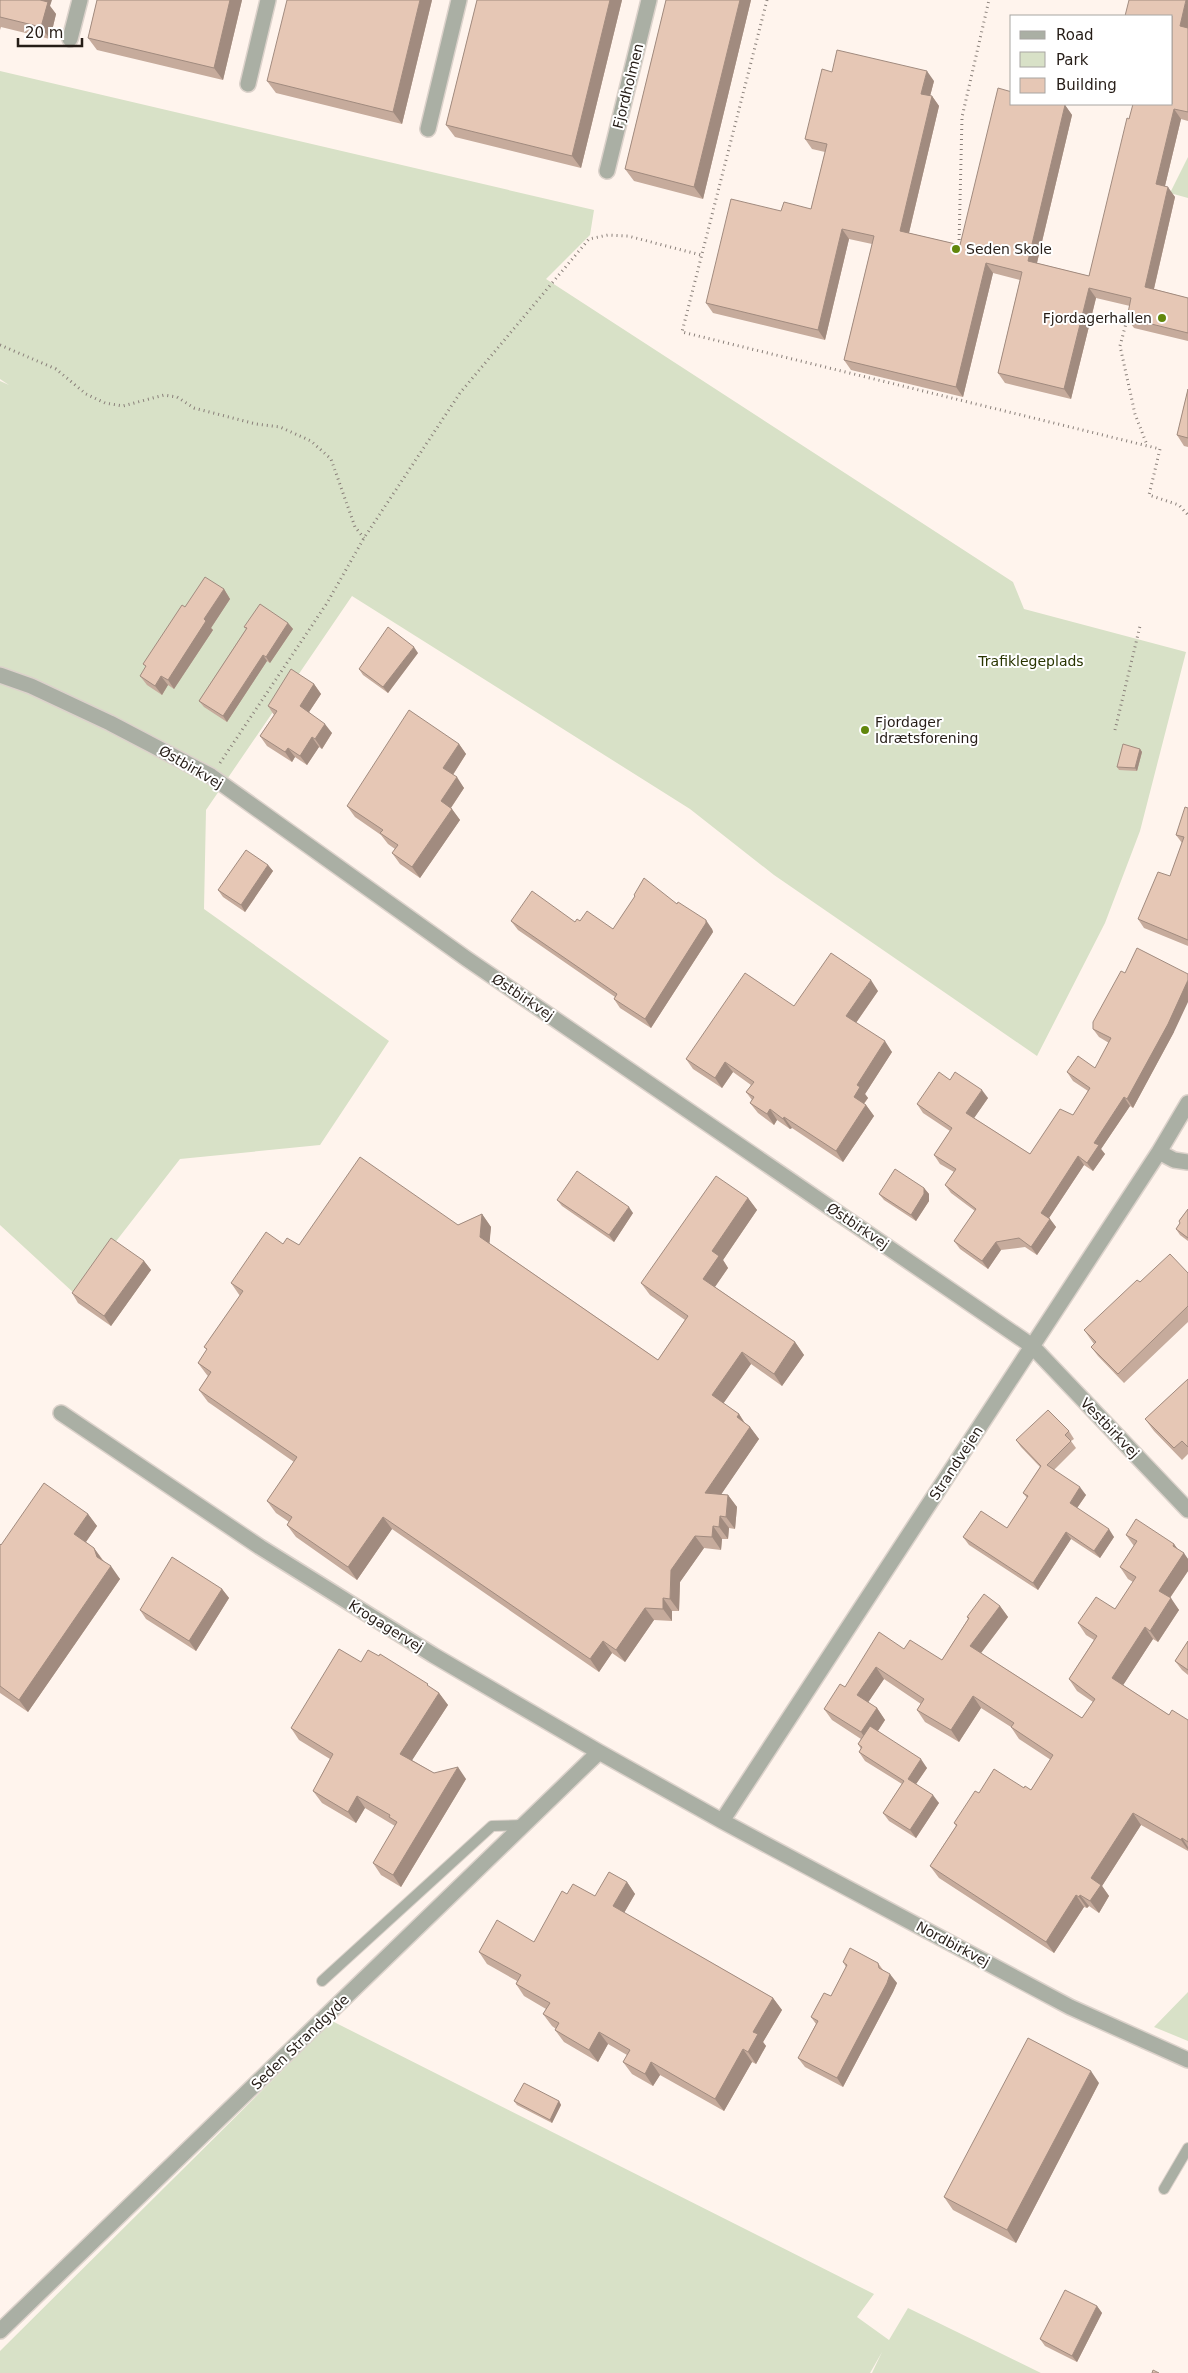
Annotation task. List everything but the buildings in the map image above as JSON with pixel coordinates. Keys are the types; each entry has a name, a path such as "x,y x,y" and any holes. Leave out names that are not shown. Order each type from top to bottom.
{"street":[{"path":"70,39 80,0"},
{"path":"248,84 268,0"},
{"path":"428,129 459,0"},
{"name":"Fjordholmen","path":"607,171 650,0"},
{"name":"Østbirkvej","path":"0,675 31,686 110,723 211,776 467,959 1032,1346"},
{"name":"Strandvejen","path":"722,1821 1159,1152 1188,1103"},
{"path":"1159,1152 1174,1160 1188,1162"},
{"name":"Vestbirkvej","path":"1032,1346 1188,1510"},
{"name":"Krogagervej","path":"61,1413 260,1547 433,1655 722,1821"},
{"name":"Seden Strandgyde","path":"0,2331 599,1752"},
{"name":"Nordbirkvej","path":"722,1821 1070,2007 1188,2060"}],"lane":[{"path":"322,1981 492,1826 523,1826"},
{"path":"1164,2189 1188,2148"}],"path":[{"path":"767,0 682,332 1160,449 1149,494 1179,505 1188,515"},
{"path":"959,245 962,117 989,0"},
{"path":"211,776 327,603 364,538 460,393 589,240 608,235 628,236 702,255"},
{"path":"1129,311 1120,346 1135,414 1147,446"},
{"path":"0,345 56,369 86,394 105,403 123,406 164,395 177,397 194,408 256,424 280,427 311,441 331,460 355,527 364,538"},
{"path":"1115,730 1140,626"}],"green space":[{"name":"Fjordager Idrætsforening","path":"0,71 594,210 590,235 546,279 1013,582 1024,609 1186,652 1140,831 1105,923 1037,1056 774,875 690,809 352,596 206,810 204,909 389,1041 320,1145 180,1159 75,1294 0,1225 0,381 9,385 0,379"},
{"path":"1188,157 1188,198 1170,193"},
{"path":"1188,1992 1188,2041 1154,2027"},
{"path":"332,2021 874,2294 857,2317 889,2340 908,2308 1041,2373 872,2373 882,2352 870,2373 0,2373 0,2351"}],"place":[{"name":"Seden Skole","path":"956,249"},
{"name":"Fjordagerhallen","path":"1162,318"},
{"name":"Fjordager Idrætsforening","path":"865,730"}],"park label":[{"name":"Trafiklegeplads","path":"1031,661"}]}
